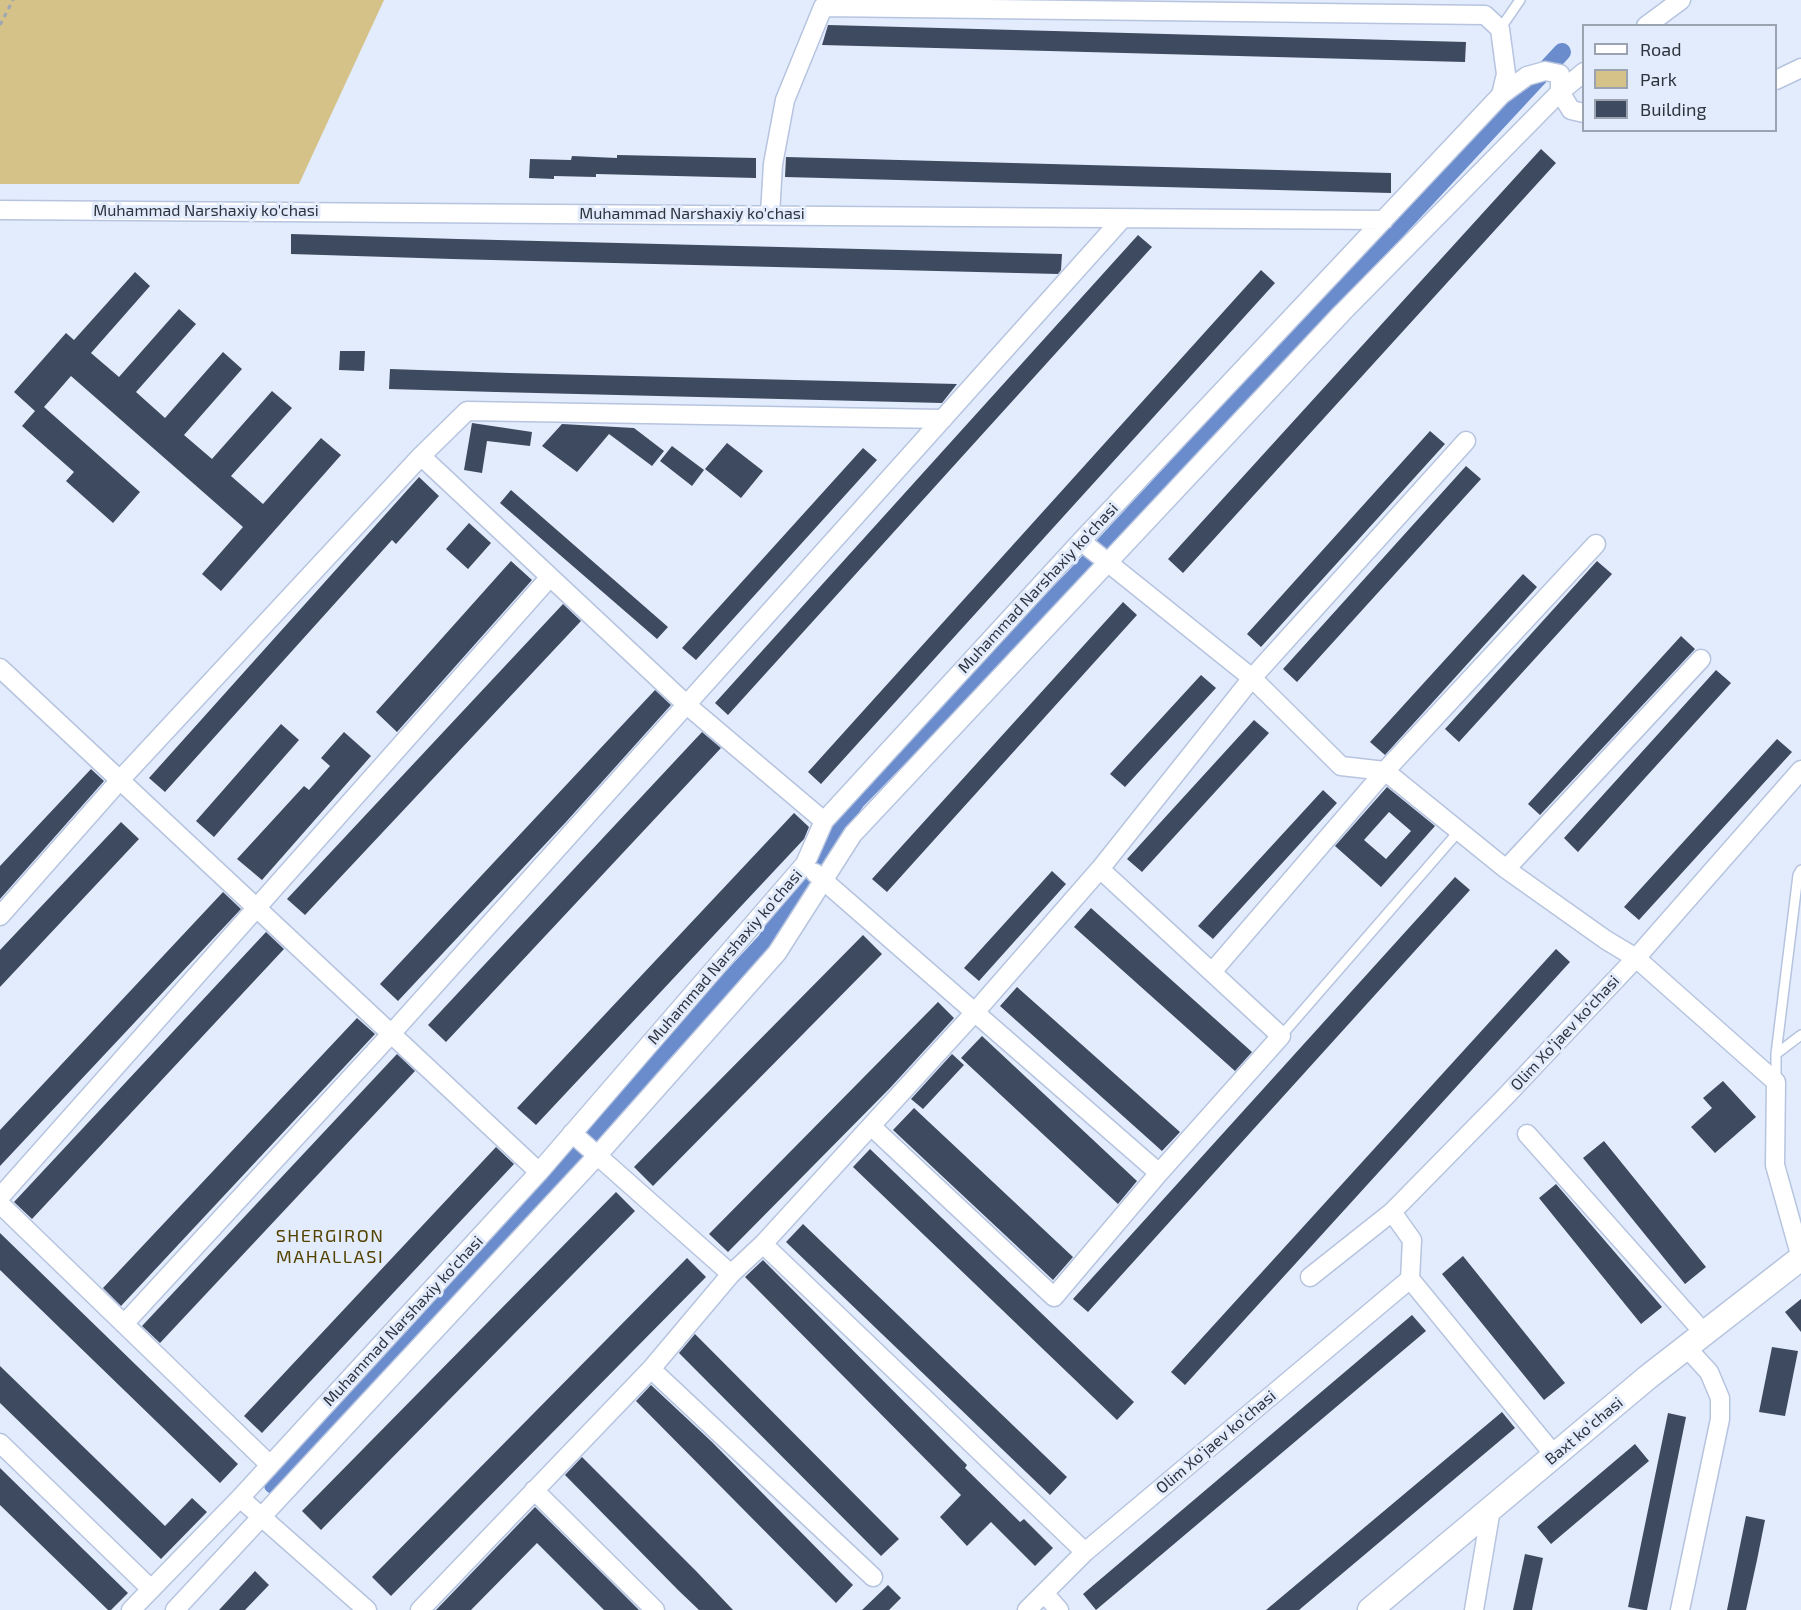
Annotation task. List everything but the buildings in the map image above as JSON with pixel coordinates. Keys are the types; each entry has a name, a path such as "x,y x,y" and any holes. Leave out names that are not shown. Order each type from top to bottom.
{"main road":[{"name":"Baxt koʻchasi","path":"1371,1610 1695,1340 1801,1258"}],"street":[{"path":"1649,24 1681,0"},
{"path":"770,214 772,164 785,100 823,8 1485,15 1500,29 1506,74 1501,95"},
{"path":"1777,80 1801,68"},
{"name":"Muhammad Narshaxiy ko'chasi","path":"131,1610 240,1498 539,1172 805,864 824,821 1081,541 1501,95 1527,76 1545,71 1560,74 1560,92"},
{"path":"175,1610 263,1518 597,1156 777,953 822,879 853,834 1342,313 1560,92 1582,74"},
{"path":"1560,92 1571,110 1582,113"},
{"name":"Muhammad Narshaxiy ko'chasi","path":"0,210 1384,220"},
{"path":"124,1324 688,706 1122,219"},
{"path":"0,916 120,780 421,456 467,411 943,419"},
{"path":"420,1610 651,1369 731,1274 763,1244 976,1011 1100,869 1252,678 1466,441"},
{"path":"421,456 688,706 824,821"},
{"path":"1081,541 1252,678 1341,766 1385,771 1506,869 1606,940 1636,958 1776,1082 1775,1165 1801,1258"},
{"path":"1212,972 1385,771 1596,544"},
{"path":"0,1197 550,577"},
{"path":"1506,869 1701,659"},
{"path":"0,668 539,1172"},
{"name":"Olim Xoʻjaev ko'chasi","path":"1310,1277 1392,1212 1506,1097 1636,958 1801,770"},
{"path":"805,864 1159,1173"},
{"path":"871,1126 1054,1297 1159,1173 1281,1036 1100,869"},
{"path":"572,1133 731,1274"},
{"path":"1527,1134 1695,1340 1720,1398 1720,1419 1680,1610"},
{"path":"0,1204 270,1464"},
{"path":"1392,1212 1412,1240 1410,1279 1555,1456"},
{"path":"763,1244 1085,1552"},
{"name":"Olim Xoʻjaev ko'chasi","path":"1027,1610 1085,1552 1410,1279"},
{"path":"651,1369 873,1577"},
{"path":"0,1443 151,1589"},
{"path":"534,1490 654,1610"},
{"path":"240,1498 367,1610"},
{"path":"1474,1610 1491,1509"},
{"path":"1044,1593 1059,1610"}],"lane":[{"path":"1500,29 1520,0"},
{"path":"1281,1036 1459,831"},
{"path":"1776,1082 1776,1054 1798,875 1801,870"},
{"path":"1776,1054 1801,1035"}],"path":[{"path":"0,25 13,0"}],"green space":[{"path":"0,0 384,0 299,184 0,184"}],"waterway":[{"path":"595,1133 658,1058 766,941 856,801 1073,579 1562,52"},
{"path":"273,1485 576,1156"}],"district":[{"name":"SHERGIRON MAHALLASI","path":"330,1246"}]}
